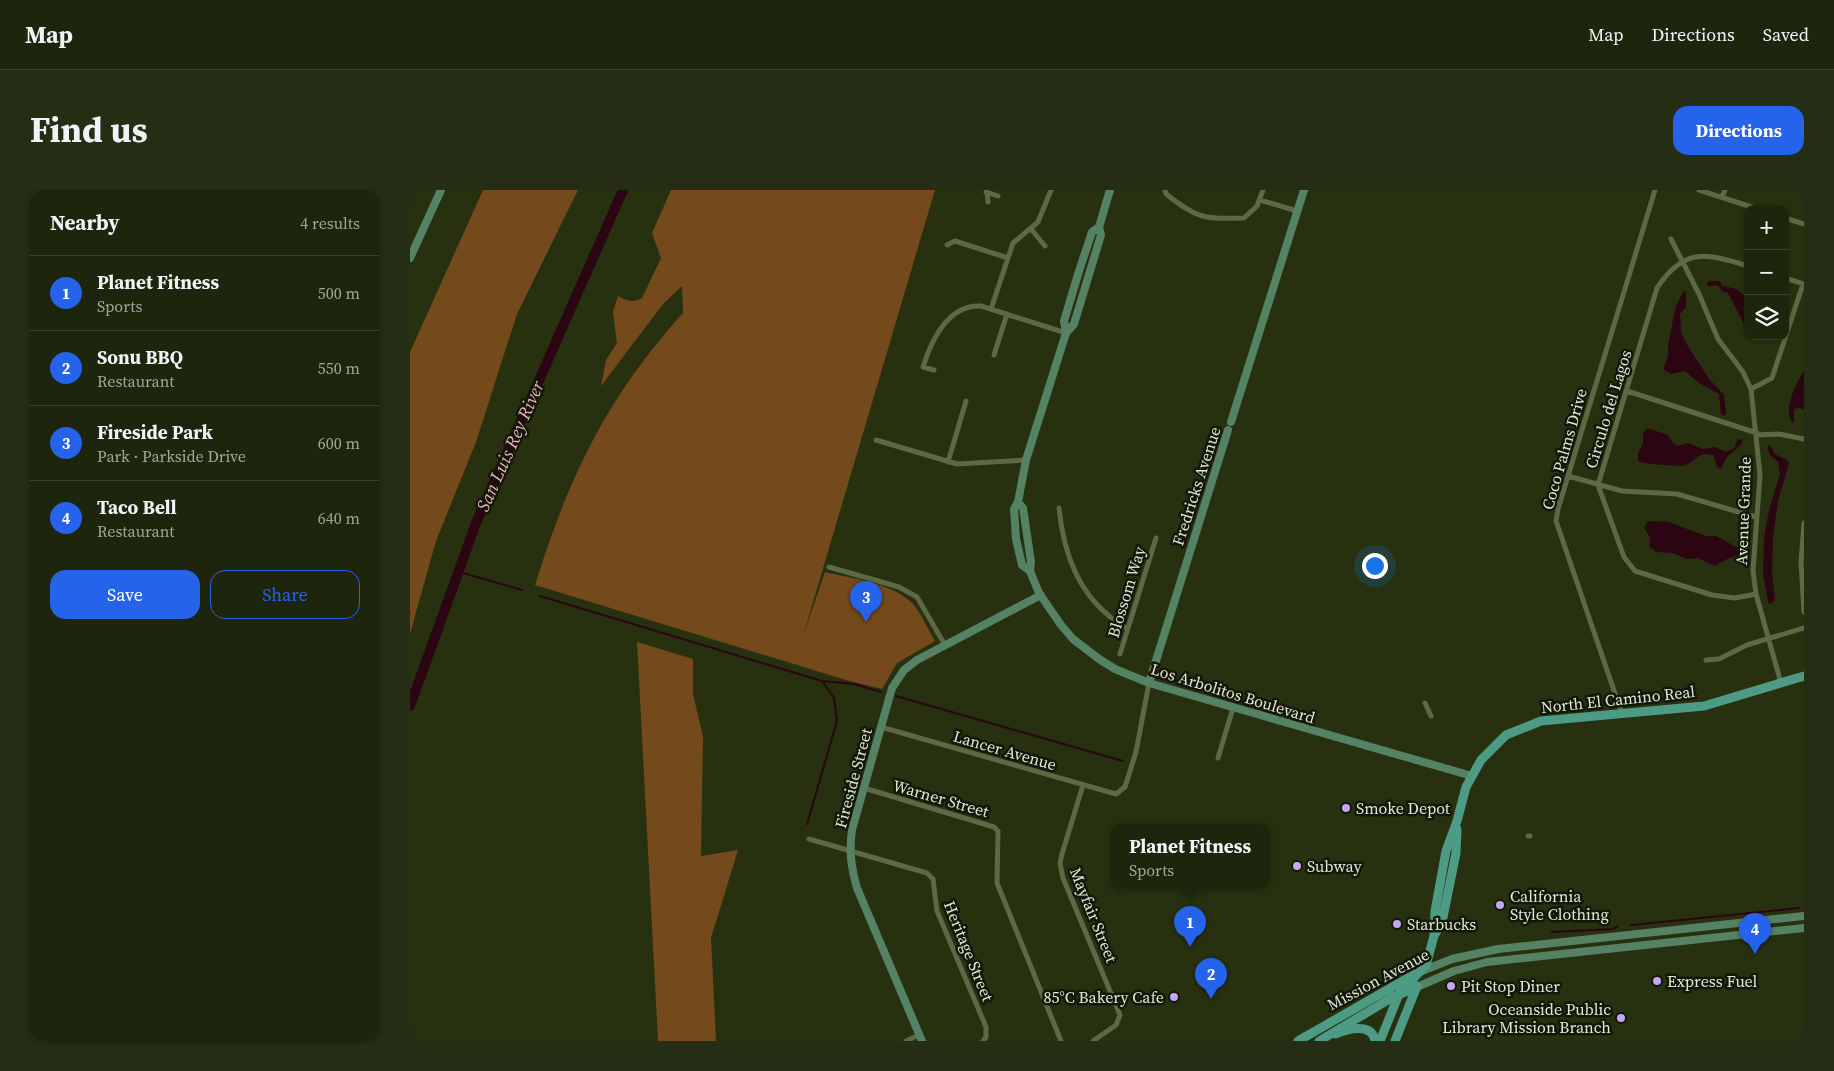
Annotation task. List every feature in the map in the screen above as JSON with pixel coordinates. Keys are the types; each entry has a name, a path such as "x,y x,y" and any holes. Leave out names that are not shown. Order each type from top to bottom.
{"main road":[{"name":"North El Camino Real","path":"1434,936 1435,911 1446,851 1458,821 1472,776 1486,753 1506,735 1531,723 1704,706 1804,676"},
{"name":"North El Camino Real","path":"1395,1041 1443,916 1456,853 1458,821"},
{"path":"1451,877 1452,836"},
{"path":"1442,875 1444,877 1443,916"},
{"path":"1380,1041 1399,994 1422,971"},
{"name":"Mission Avenue","path":"1298,1041 1310,1037 1422,971"},
{"name":"Mission Avenue","path":"1321,1039 1399,994 1417,987"},
{"path":"1321,1039 1344,1031 1360,1029 1368,1030 1373,1034 1375,1041"}],"street":[{"path":"410,258 440,190"},
{"path":"991,309 1013,243 1031,229 1042,217 1051,190"},
{"path":"1165,190 1166,194 1190,213 1212,219 1244,218 1257,206 1263,190"},
{"name":"Fredricks Avenue","path":"1122,791 1136,752 1149,683 1304,190"},
{"name":"Coco Palms Drive","path":"1622,714 1556,521 1655,190"},
{"path":"1700,190 1746,205"},
{"path":"1722,197 1725,190"},
{"path":"988,202 987,191 998,196"},
{"name":"Los Arbolitos Boulevard","path":"1108,191 1099,227 1092,232 1064,321 1066,333 1026,460 1018,502 1023,508 1031,562 1030,571 1041,595 1073,639 1115,669 1149,683 1472,776"},
{"path":"1260,200 1297,211"},
{"path":"1789,219 1804,224"},
{"path":"1031,229 1045,246"},
{"name":"Avenue Grande","path":"1671,239 1684,262 1718,339 1743,372 1751,389 1760,474 1752,571 1756,594 1781,683"},
{"path":"947,245 955,242 1008,258"},
{"name":"Circulo del Lagos","path":"1744,265 1717,257 1698,256 1668,272 1657,288 1598,485 1624,557 1635,571 1712,595 1735,598 1756,594"},
{"path":"1751,389 1772,378 1804,284 1789,279"},
{"path":"934,370 923,367 930,342 938,330 961,310 972,305 991,309 1066,333"},
{"path":"994,355 1007,314"},
{"path":"1627,391 1757,434 1779,434 1804,439"},
{"path":"948,462 966,401"},
{"path":"876,440 957,464 1026,460"},
{"path":"1568,476 1622,491 1677,494 1756,517"},
{"path":"1059,508 1061,534 1075,575 1100,608 1122,627 1127,628"},
{"path":"1804,523 1801,562 1804,612"},
{"name":"Blossom Way","path":"1120,654 1156,538"},
{"path":"829,567 899,587 917,597 945,645"},
{"name":"Fireside Street","path":"920,1038 857,888 851,868 849,850 852,830 892,688 904,670 917,660 1041,595"},
{"path":"1706,660 1719,659 1748,645 1804,628"},
{"path":"1425,703 1431,716"},
{"path":"1218,758 1233,708"},
{"name":"Lancer Avenue","path":"881,727 1116,794 1122,791"},
{"name":"Mayfair Street","path":"1083,785 1060,863 1063,878 1120,1016 1116,1025 1094,1041"},
{"name":"Warner Street","path":"864,788 994,827 998,831 997,883 1061,1041"},
{"name":"Heritage Street","path":"810,839 927,874 932,879 937,910 986,1027 986,1037 983,1041"},
{"name":"Mission Avenue","path":"1422,971 1452,959 1498,949 1804,916"},
{"name":"Mission Avenue","path":"1417,987 1454,971 1487,962 1804,928"},
{"path":"906,1041 920,1038"}],"shaded area":[{"path":"483,190 578,190 517,314 476,442 436,541 410,634 410,352"},
{"path":"671,190 935,190 803,636 825,572 872,583 896,591 905,597 919,612 935,641 897,663 882,689 846,680 535,585 562,508 593,440 633,376 656,344 683,313 682,286 663,304 601,386 606,360 617,343 613,312 618,296 630,301 642,298 661,258 652,233"},
{"path":"1709,281 1720,281 1722,286 1737,289 1744,295 1744,324 1728,293 1722,291 1718,285 1708,286 1707,283"},
{"path":"1686,291 1686,307 1680,314 1681,332 1709,379 1724,395 1726,413 1724,416 1721,414 1719,394 1699,383 1685,371 1671,374 1663,369 1668,357 1668,346 1675,309 1683,292"},
{"path":"1804,371 1804,410 1798,407 1794,410 1794,421 1792,423 1789,411 1790,404 1794,389"},
{"path":"1647,428 1668,435 1672,442 1678,446 1688,443 1703,449 1715,447 1726,452 1734,448 1738,439 1742,440 1742,444 1726,458 1721,469 1717,467 1714,456 1709,454 1701,455 1683,466 1645,463 1638,461 1638,453 1643,443 1643,433"},
{"path":"1770,445 1775,454 1789,463 1778,501 1773,537 1772,573 1775,601 1770,604 1768,602 1763,573 1764,538 1769,510 1780,474 1778,462 1770,455 1767,447"},
{"path":"1648,521 1669,522 1706,536 1716,536 1743,551 1743,554 1729,558 1715,566 1698,558 1687,559 1673,553 1656,552 1649,546 1650,537 1644,528"},
{"path":"637,642 693,659 693,694 703,737 701,856 738,850 711,938 716,1041 658,1041"}],"waterway":[{"name":"San Luis Rey River","path":"410,706 476,523 623,190"},
{"path":"459,572 522,590"},
{"path":"540,596 822,681 854,684 881,692"},
{"path":"807,824 837,721 834,698 823,682"},
{"path":"896,696 1123,761"},
{"path":"1631,925 1799,908"},
{"path":"1552,932 1613,929 1618,926"}],"place":[{"name":"Fireside Park","path":"866,622"},
{"name":"Smoke Depot","path":"1346,808"},
{"name":"Subway","path":"1297,866"},
{"name":"California Style Clothing","path":"1500,905"},
{"name":"Starbucks","path":"1397,924"},
{"name":"Planet Fitness","path":"1190,947"},
{"name":"Taco Bell","path":"1755,954"},
{"name":"Express Fuel","path":"1657,981"},
{"name":"Pit Stop Diner","path":"1451,986"},
{"name":"85°C Bakery Cafe","path":"1174,997"},
{"name":"Sonu BBQ","path":"1211,999"},
{"name":"Oceanside Public Library Mission Branch","path":"1621,1018"}]}
